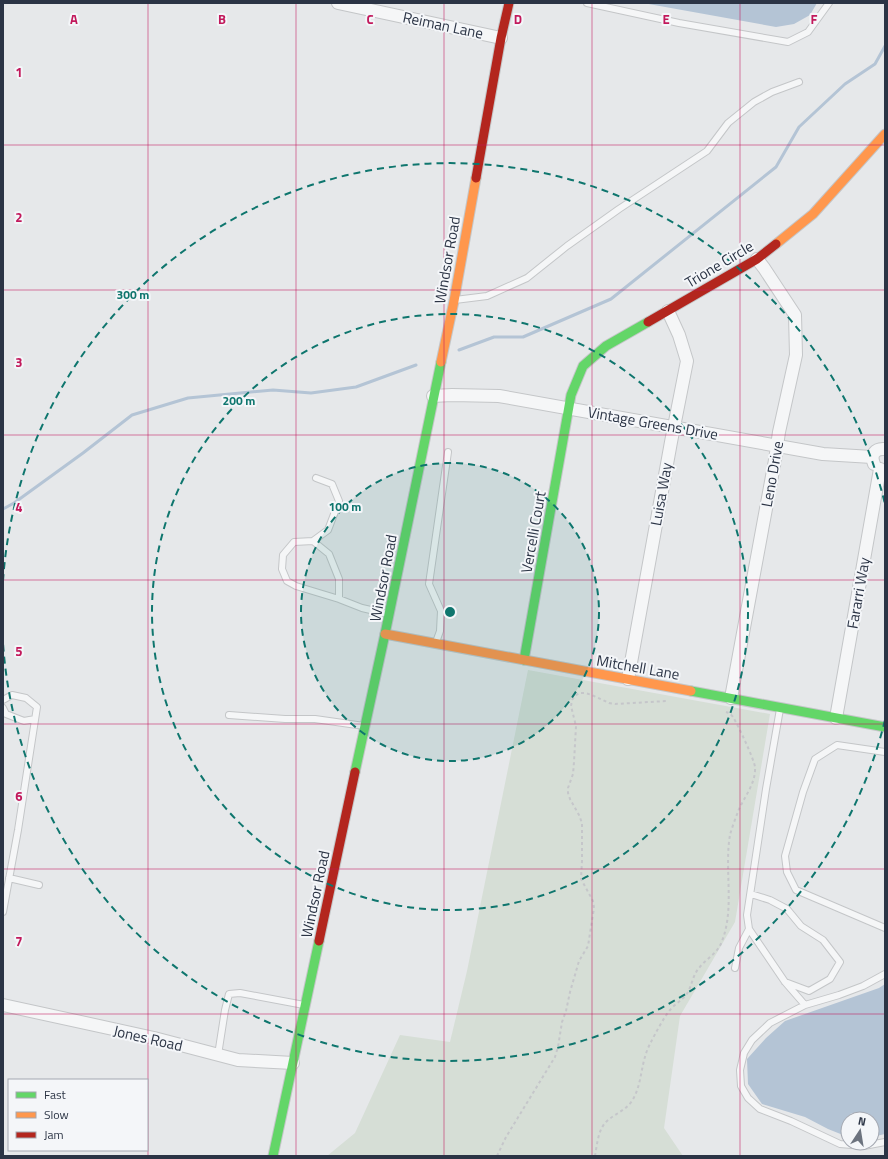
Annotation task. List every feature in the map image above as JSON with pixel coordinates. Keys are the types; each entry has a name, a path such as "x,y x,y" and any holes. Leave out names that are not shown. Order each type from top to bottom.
{"street":[{"name":"Reiman Lane","path":"338,3 501,38"},
{"name":"Windsor Road","path":"273,1156 390,614 433,396 454,300 501,38 509,3"},
{"name":"Trione Circle","path":"569,408 572,395 583,366 606,346 668,312 757,259 813,214 885,134"},
{"name":"Leno Drive","path":"731,698 777,446 796,354 795,316 757,259"},
{"name":"Luisa Way","path":"628,680 687,361 680,335 668,312"},
{"name":"Vintage Greens Drive","path":"433,396 499,396 823,454 872,457"},
{"name":"Vercelli Court","path":"524,660 569,408"},
{"path":"883,468 875,466 872,457 875,451 885,448"},
{"name":"Fararri Way","path":"836,718 883,468"},
{"name":"Mitchell Lane","path":"385,634 885,727"},
{"name":"Jones Road","path":"3,1005 154,1038 238,1060 293,1063"}],"lane":[{"path":"587,3 679,23 788,42 808,32 829,3"},
{"path":"454,300 487,296 527,278 567,246 707,151 728,123 754,102 772,92 800,82"},
{"path":"436,644 440,631 441,611 429,584 448,452"},
{"path":"313,542 328,530 339,501 332,484 316,478"},
{"path":"339,598 339,579 329,554 313,542 294,542 283,555 282,570 287,581 296,586 339,598 362,608 390,614"},
{"path":"3,700 12,695 26,698 37,707 18,830 3,912"},
{"path":"780,707 747,915 749,929 785,982 805,1005"},
{"path":"3,708 6,714 24,721 34,719"},
{"path":"229,715 286,719 315,718 366,726"},
{"path":"885,752 836,745 815,760 803,792 785,856 786,872 796,890 885,928"},
{"path":"9,878 39,885"},
{"path":"751,894 770,900 787,909 801,926 824,940 840,962 830,979 809,991 785,982"},
{"path":"735,968 739,948 749,929"},
{"path":"885,974 863,986 805,1005 770,1023 752,1040 744,1053 740,1070 741,1086 748,1098 760,1109 791,1121 840,1144 864,1146 885,1142"},
{"path":"218,1055 224,1010 229,994 240,993 305,1006"}],"path":[{"path":"497,1156 506,1137 555,1057 570,992 579,962 588,946 593,916 593,901 582,879 582,823 568,793 574,762 576,726 571,706 572,700 579,693 585,693 615,704 669,701"},
{"path":"595,1156 602,1128 606,1122 626,1108 636,1094 639,1086 644,1057 670,1010 685,996 696,972 716,951 722,941 728,910 728,857 730,835 738,811 753,782 755,766 733,716 723,710"}],"shaded area":[{"path":"528,670 770,714 735,922 680,1016 664,1128 683,1156 327,1156 355,1133 400,1035 450,1042 467,971"}],"water":[{"path":"643,3 817,3 810,15 794,24 776,27"},
{"path":"885,984 885,1134 880,1135 880,1111 840,1111 840,1134 805,1117 762,1104 748,1084 747,1059 766,1038 785,1021 879,988"}],"waterway":[{"path":"459,350 494,337 523,337 611,299 776,167 799,127 845,84 875,64 885,46"},
{"path":"3,509 14,503 83,453 132,415 188,398 273,390 311,393 356,387 416,365"}],"traffic: fast":[{"path":"524,660 571,395 583,366 606,346 648,322"},
{"path":"355,772 441,362"},
{"path":"691,691 885,727"},
{"path":"273,1156 319,941"}],"traffic: slow":[{"path":"776,244 813,214 885,134"},
{"path":"441,362 454,301 476,178"},
{"path":"385,634 691,691"}],"traffic: jam":[{"path":"476,178 501,38 509,3"},
{"path":"648,322 757,259 776,244"},
{"path":"319,941 355,772"}]}
